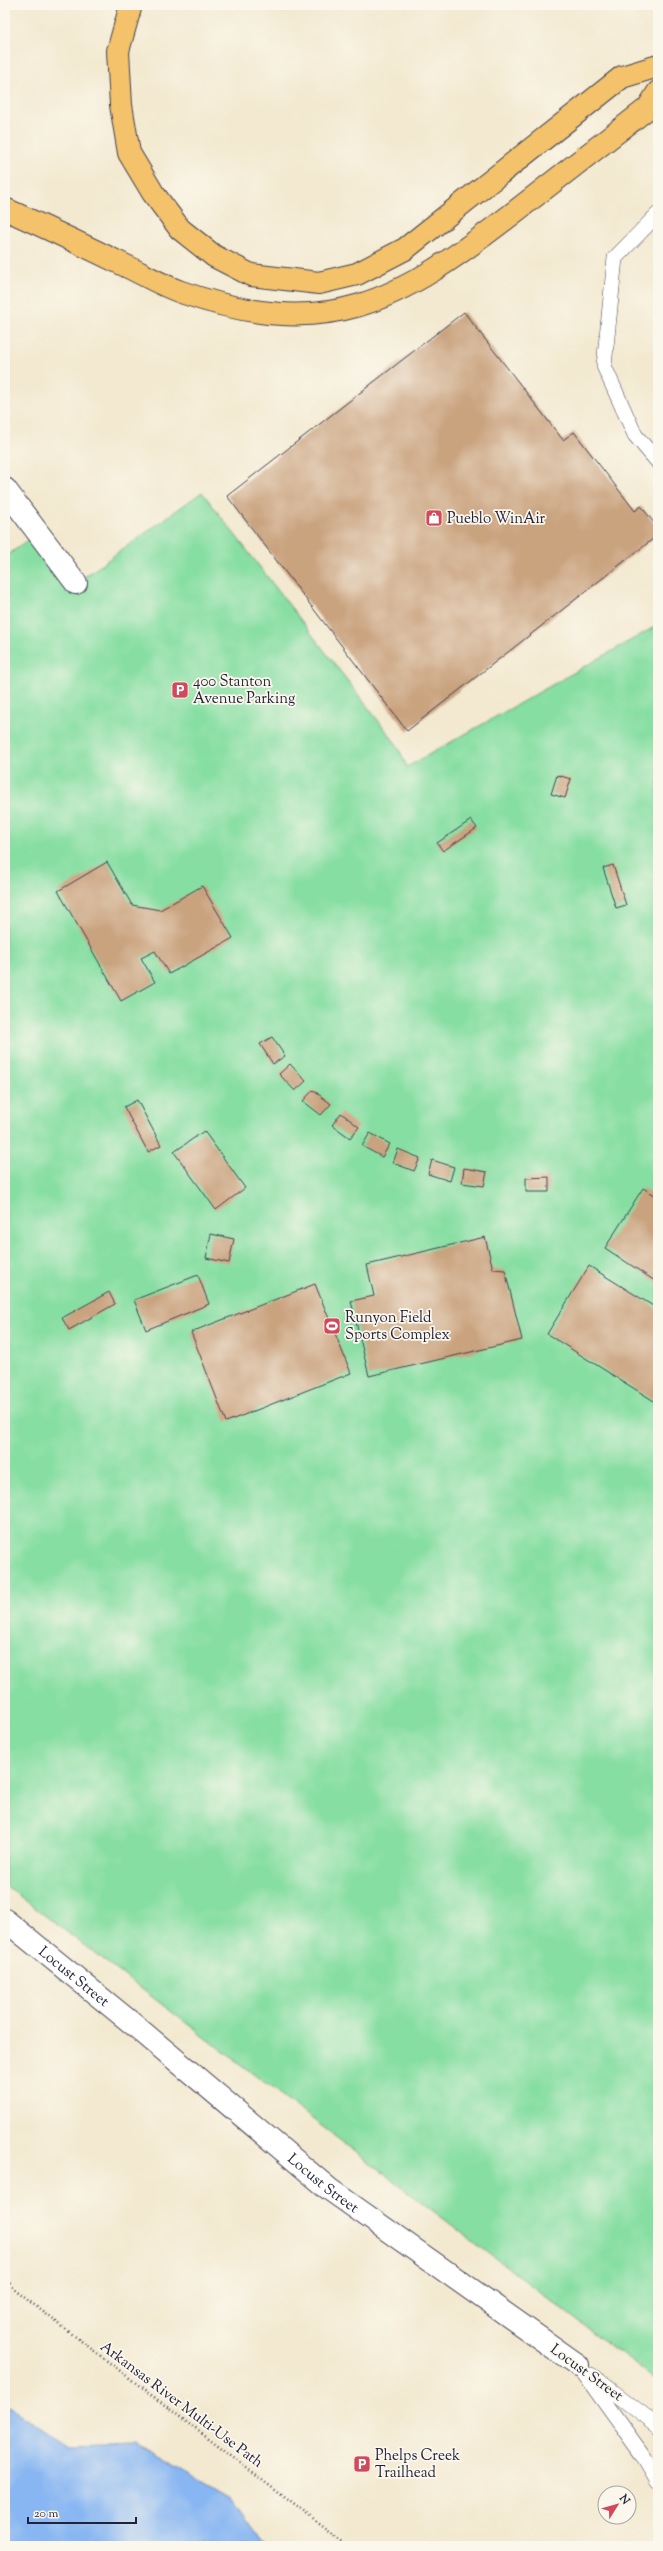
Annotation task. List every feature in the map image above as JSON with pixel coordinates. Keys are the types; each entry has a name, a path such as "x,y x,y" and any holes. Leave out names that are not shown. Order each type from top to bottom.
{"highway":[{"path":"130,5 118,52 121,105 129,153 153,193 180,229 214,256 251,275 258,276 319,283 357,274 405,249 622,77 658,66"},
{"path":"5,209 179,291 222,305 271,315 308,315 347,310 381,299 455,258 648,108 658,92"}],"street":[{"path":"7,495 76,583"},
{"name":"Locust Street","path":"5,1920 139,2029 329,2189 578,2365"}],"lane":[{"path":"658,214 615,258 604,366 635,435 658,462"},
{"path":"578,2365 644,2457 658,2481"},
{"name":"Locust Street","path":"578,2365 658,2426"}],"path":[{"name":"Arkansas River Multi-Use Path","path":"5,2277 16,2291 348,2546"}],"green space":[{"name":"Runyon Field Sports Complex","path":"202,492 397,745 407,767 658,625 658,2382 5,1885 5,557 38,533 76,583"}],"water":[{"path":"5,2404 68,2446 134,2444 231,2500 264,2546 5,2546"}],"building":[{"path":"464,312 563,440 574,432 635,511 641,506 658,528 658,535 407,731 227,496"},
{"path":"557,775 571,779 565,798 551,794"},
{"path":"471,820 477,828 443,851 437,843"},
{"path":"107,862 132,905 160,910 202,886 233,938 169,974 155,951 141,958 155,982 121,1001 58,891"},
{"path":"613,865 626,905 616,908 603,868"},
{"path":"272,1037 285,1056 273,1064 260,1044"},
{"path":"290,1064 306,1081 295,1091 279,1074"},
{"path":"313,1090 331,1104 321,1115 303,1101"},
{"path":"137,1100 161,1145 148,1152 124,1107"},
{"path":"341,1113 359,1127 350,1138 332,1125"},
{"path":"204,1131 245,1188 216,1210 174,1152"},
{"path":"370,1133 390,1144 382,1157 362,1146"},
{"path":"398,1149 420,1158 414,1171 393,1163"},
{"path":"432,1160 454,1167 450,1181 428,1174"},
{"path":"464,1168 487,1172 484,1186 462,1183"},
{"path":"549,1177 549,1192 526,1192 526,1178"},
{"path":"643,1188 658,1197 658,1283 605,1248"},
{"path":"211,1234 234,1239 229,1263 206,1258"},
{"path":"485,1237 493,1269 505,1270 522,1340 369,1376 351,1301 374,1296 367,1265"},
{"path":"589,1266 658,1309 658,1394 654,1401 547,1334"},
{"path":"198,1275 209,1304 146,1330 134,1300"},
{"path":"315,1284 351,1373 226,1422 191,1332"},
{"path":"109,1292 115,1304 69,1330 62,1318"}],"place":[{"name":"Pueblo WinAir","path":"434,518"},
{"name":"400 Stanton Avenue Parking","path":"180,690"},
{"name":"Runyon Field Sports Complex","path":"332,1326"},
{"name":"Phelps Creek Trailhead","path":"362,2464"}]}
